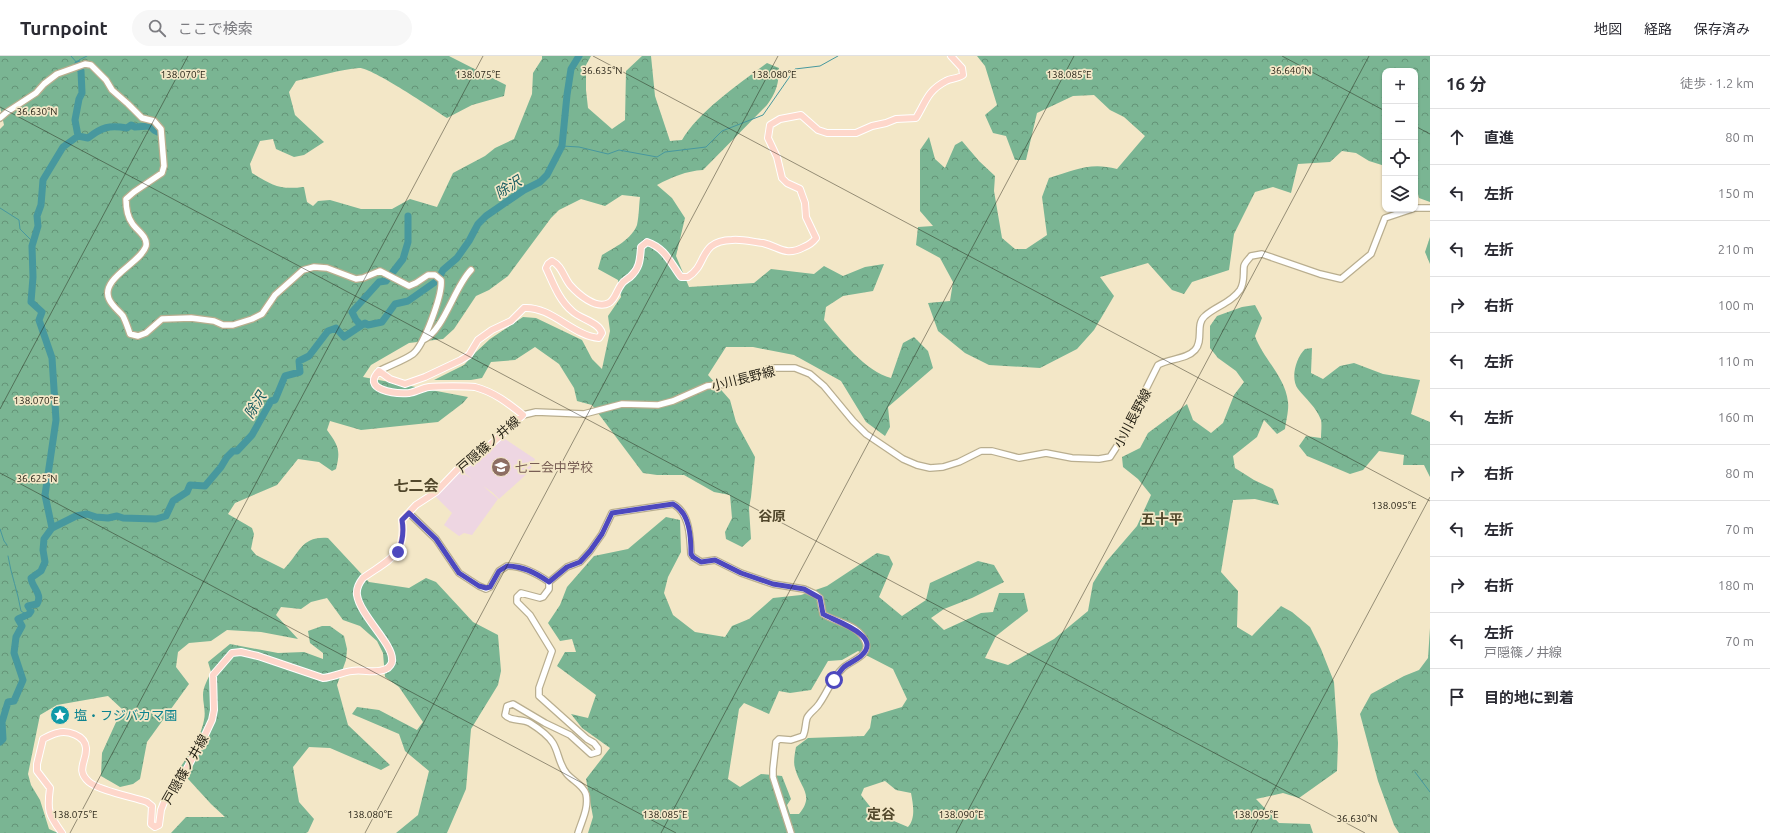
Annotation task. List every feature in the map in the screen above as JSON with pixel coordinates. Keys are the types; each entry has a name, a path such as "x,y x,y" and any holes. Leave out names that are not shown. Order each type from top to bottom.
{"main road":[{"path":"0,118 36,93 44,84 57,74 85,64 91,65 106,80 112,90 142,118 154,121 161,129 164,166 162,173 144,184 126,199 126,210 131,222 145,237 146,245 141,253 117,275 109,287 109,299 123,317 130,334 138,336 146,333 162,319 191,318 214,320 223,324 233,325 241,321 252,320 262,314 275,295 294,276 303,270 314,267 327,268 356,279 380,272 409,286 428,275 435,275 441,280 441,293 423,340 413,354 379,371 390,379 405,384 425,377 469,355 478,340 492,330 511,320 524,308 534,308 556,317 593,337 599,338 602,333 600,328 573,313 562,300 546,268 552,261 557,264 569,284 576,291 594,304 606,304 614,300 622,282 636,270 639,265 641,247 647,242 655,244 664,250 681,276 688,277 695,271 706,250 713,244 720,242 732,240 764,244 790,252 807,246 816,238 806,217 804,195 800,189 787,183 782,178 777,157 768,138 770,125 780,119 801,115 818,130 827,133 856,133 872,126 896,119 916,118 932,90 946,81 963,75 962,68 951,56"},
{"name":"小川長野線","path":"1418,209 1430,208"},
{"name":"小川長野線","path":"523,415 536,412 584,414 622,404 658,405 673,401 707,386 726,384 753,373 773,368 795,368 810,374 824,386 853,421 866,434 903,458 930,468 943,467 959,462 981,451 992,451 1019,458 1046,453 1072,458 1099,459 1110,457 1134,420 1137,407 1158,365 1164,361 1188,355 1194,351 1199,345 1200,321 1204,316 1231,300 1240,289 1244,279 1244,264 1251,256 1262,254 1320,274 1341,278 1371,254 1386,218 1405,212"},
{"path":"423,340 430,337 452,304 460,283 471,270"},
{"name":"戸隠篠ノ井線","path":"62,833 53,822 48,807 50,788 37,771 42,739 58,732 78,735 83,740 86,748 81,767 83,774 89,782 98,787 148,802 152,806 151,824 155,827 159,825 161,810 166,797 184,772 208,730 214,710 213,675 232,653 241,652 258,656 323,678 333,677 354,670 376,671 386,670 389,667 392,659 390,651 371,623 359,600 357,590 359,584 363,578 398,552 402,543 402,520 416,505 436,492 458,469 478,456 523,415 498,396 473,387 430,387 409,393 385,390 376,387 373,383 373,378 379,371"},
{"path":"578,833 586,810 585,792 563,770 553,743 541,731 522,719 513,720 507,718 505,715 507,706 513,704 545,723 570,734 591,754 598,752 598,748 594,743 586,739 539,696 538,692 552,651 533,619 517,602 517,597 521,593 540,598 548,593 549,582 567,567 580,562 590,551 602,534 612,513 673,504 680,508 688,523 691,554 693,557 701,562 715,560 741,573 773,584 798,587 810,591 820,598 823,614 851,626 860,634 866,644 866,649 863,655 842,668 824,694 820,704 807,717 806,730 803,736 791,740 779,739 776,742 772,769 773,777 791,833"},
{"path":"409,513 436,539 459,573 479,586 486,588 490,587 499,571 507,566 532,571 549,582"}],"shaded area":[{"path":"502,437 535,459 529,472 499,499 483,486 498,499 472,535 464,533 459,536 444,525 452,513 435,496 460,471 472,479 461,470 479,459"}],"green space":[{"path":"0,56 449,56 506,85 504,96 472,105 447,118 402,89 366,69 359,68 345,70 296,81 289,92 295,115 324,142 304,155 294,157 276,149 273,139 260,141 250,164 252,173 276,186 288,188 304,187 307,202 313,206 318,201 330,200 361,209 392,209 410,199 437,207 453,173 485,156 495,148 514,139 532,94 533,73 542,59 542,56 591,56 586,65 588,108 612,129 625,120 626,71 642,56 651,56 655,96 670,141 682,140 698,119 720,98 767,63 779,68 776,88 767,105 703,170 679,175 657,185 672,198 685,218 676,256 689,287 754,283 771,269 814,274 824,266 843,276 865,267 884,264 873,291 843,296 826,307 824,320 854,354 882,375 891,378 903,343 914,337 928,351 933,368 888,407 890,427 885,436 866,422 841,381 794,355 753,347 726,347 708,375 730,400 736,422 755,457 749,508 751,539 742,547 726,539 725,532 732,518 730,495 714,492 684,475 657,475 643,473 592,405 577,401 574,388 559,364 535,347 515,360 491,362 482,378 471,380 434,380 464,365 490,339 523,317 536,318 582,340 592,359 602,369 610,331 608,316 621,297 618,280 598,269 602,255 622,243 635,230 638,222 640,197 622,195 605,206 581,199 559,210 551,218 508,276 489,290 476,296 454,329 443,339 409,343 371,365 363,377 468,397 463,403 438,422 361,430 330,421 327,430 338,448 336,469 332,471 319,462 298,459 277,485 235,503 228,514 252,528 254,534 251,549 256,555 284,569 306,543 319,538 328,538 369,582 409,588 426,578 436,582 473,622 498,635 501,671 498,685 471,729 466,789 447,833 396,833 418,815 429,771 405,751 399,734 352,714 357,707 379,710 417,730 423,722 399,687 385,677 383,653 377,641 360,626 343,620 327,598 311,602 301,609 281,607 276,615 298,639 261,632 227,630 211,641 189,643 178,652 176,667 189,684 147,742 140,779 133,784 120,787 101,776 102,753 122,709 108,696 57,705 40,715 28,774 31,785 40,800 49,829 58,833 0,833 0,129 4,125 0,107"},
{"path":"977,56 1430,56 1430,202 1419,198 1418,194 1418,68 1382,68 1382,165 1369,161 1356,153 1342,151 1330,162 1298,164 1291,193 1273,187 1255,192 1234,234 1229,270 1192,282 1184,294 1172,290 1148,263 1100,277 1114,296 1094,330 1077,349 1040,368 989,365 965,353 938,331 928,303 950,301 953,282 940,258 916,245 918,227 933,226 920,211 920,150 929,137 935,159 945,168 955,145 962,141 979,161 995,176 994,191 1002,238 1015,249 1026,249 1047,235 1042,197 1049,178 1090,167 1099,166 1117,169 1145,136 1124,117 1110,110 1094,95 1073,96 1037,113 1026,160 1015,160 1006,136 993,133 985,115 997,105 985,66"},
{"path":"1430,237 1430,264 1425,252"},
{"path":"1255,305 1262,318 1255,336 1283,384 1288,402 1288,408 1285,429 1277,434 1264,420 1257,437 1233,456 1235,468 1254,480 1273,489 1279,505 1255,499 1233,500 1221,572 1238,591 1237,627 1252,636 1281,606 1292,612 1310,627 1321,649 1334,682 1338,743 1337,771 1299,798 1283,793 1256,799 1279,823 1310,824 1313,833 588,833 593,817 586,779 610,748 582,728 571,714 588,718 596,695 557,666 565,652 576,652 572,639 560,641 548,623 560,605 567,587 594,556 628,549 666,517 680,520 681,552 668,577 664,593 673,615 695,632 725,637 732,626 749,619 773,598 801,595 827,586 877,553 889,556 893,564 879,597 902,616 926,600 930,583 978,561 994,565 1004,582 972,598 944,609 931,618 944,630 981,613 993,612 999,593 1024,593 1028,611 996,636 985,658 1008,665 1054,639 1088,611 1093,583 1106,562 1137,526 1151,495 1138,479 1123,467 1122,457 1140,448 1148,433 1187,404 1193,420 1211,433 1223,423 1234,395 1244,382 1236,371 1218,358 1210,348 1210,326 1217,316 1242,307","holes":["858,651 893,669 907,699 902,707 872,716 870,728 864,736 808,738 796,747 794,766 806,796 806,802 799,814 790,814 787,805 791,799 782,776 761,774 740,787 728,779 739,709 744,703 769,714 779,691 790,693 811,690 828,661 842,660","885,781 896,790 911,793 913,815 911,823 908,827 875,813 861,795 864,788"]},
{"path":"1312,348 1311,373 1323,379 1340,366 1354,363 1383,374 1420,380 1411,414 1430,422 1430,477 1424,465 1403,465 1404,455 1379,451 1363,470 1350,474 1307,456 1299,446 1306,436 1321,438 1321,420 1314,407 1298,389 1294,379 1294,374 1295,368 1302,353 1305,349"},
{"path":"322,626 330,626 344,636 347,649 346,660 337,685 348,725 390,765 381,770 330,748 309,747 293,767 299,802 314,819 308,832 171,833 186,817 225,817 179,769 194,746 204,720 205,714 203,692 211,672 208,662 230,644 278,653 304,652 323,659 323,653 310,643 308,631"},
{"path":"1430,628 1430,833 1399,833 1394,825 1378,781 1360,714 1371,694 1404,676 1419,670 1428,658"}],"waterway":[{"path":"71,56 78,64 79,60 87,56"},
{"name":"除沢","path":"0,742 3,739 2,722 8,702 14,701 23,680 14,653 16,637 22,626 18,619 29,614 31,611 28,606 37,604 39,600 31,578 41,571 45,562 43,550 44,539 52,528 76,516 87,514 96,517 108,518 117,516 123,518 156,519 166,516 173,501 187,492 190,485 205,486 221,467 227,457 233,451 237,451 252,435 271,401 275,400 285,376 300,372 299,361 309,356 328,331 336,328 344,337 365,323 368,325 382,322 395,304 408,301 438,280 443,270 457,258 469,241 478,224 486,216 524,190 540,182 547,175 562,146 571,69 579,56"},
{"path":"562,146 579,147 608,154 619,150 657,157 665,152 706,147 722,131 763,115 795,69 820,66 838,56"},
{"path":"52,528 45,495 56,420 52,358 39,320 42,312 31,302 33,277 32,246 38,226 37,216 41,205 43,180 63,147 78,136 75,120 79,99 82,93 81,71 78,64"},
{"path":"78,136 88,138 102,129 110,127 127,128 131,125 135,127 150,126 158,132"},
{"path":"0,208 19,220 20,229 33,242"},
{"path":"359,327 359,323 352,312 379,282 386,281 403,259 408,242 408,216"},
{"path":"0,529 7,545"},
{"path":"8,556 21,611 27,615"},
{"path":"1415,772 1430,792"}],"place":[{"name":"七二会中学校","path":"501,467"},
{"name":"塩・フジバカマ園","path":"60,715"}],"district":[{"name":"七二会","path":"416,486"},
{"name":"谷原","path":"772,516"},
{"name":"五十平","path":"1162,519"},
{"name":"定谷","path":"881,814"}],"route":[{"path":"398,552 402,543 402,520 409,513 436,539 459,573 479,586 486,588 490,587 499,571 503,567 507,566 532,571 549,582 567,567 580,562 602,534 612,513 673,504 680,508 688,523 691,554 693,557 701,562 715,560 741,573 773,584 798,587 810,591 820,598 822,611 826,617 851,626 860,634 866,644 866,649 863,655 842,668 834,680"}]}
